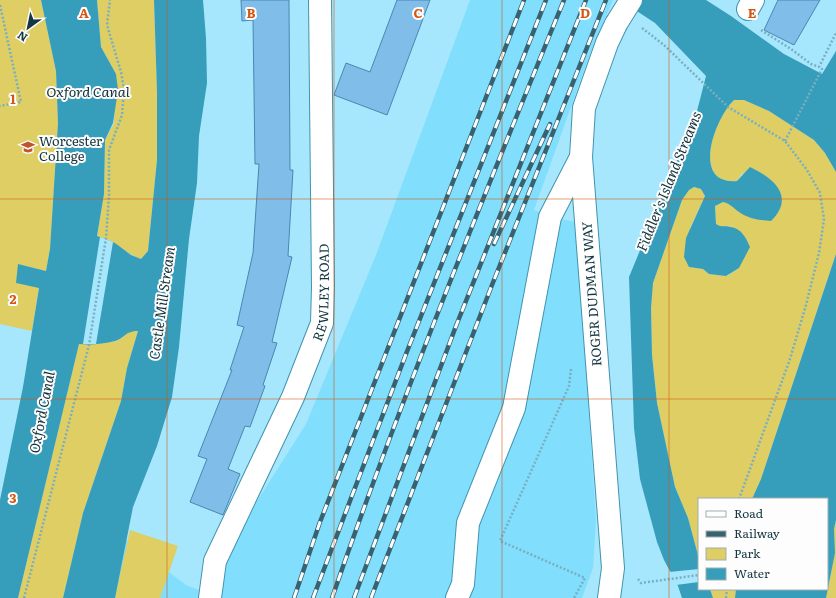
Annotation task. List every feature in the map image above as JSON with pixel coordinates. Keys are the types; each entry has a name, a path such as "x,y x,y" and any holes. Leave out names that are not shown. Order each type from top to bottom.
{"street":[{"name":"REWLEY ROAD","path":"210,598 215,561 293,397 322,323 323,288 320,0"},
{"name":"ROGER DUDMAN WAY","path":"609,598 613,568 581,157 584,108 607,43 616,24 631,0"},
{"path":"457,598 463,584 468,523 514,408 550,217 581,157"}],"path":[{"path":"24,598 89,344 106,238 109,196 109,150 122,115 124,89 121,72 107,25 110,0"},
{"path":"751,4 754,25 811,64 821,68"},
{"path":"0,5 21,102 0,106"},
{"path":"650,33 728,107 785,141 807,170 820,193 824,220 820,253 790,359 739,498"},
{"path":"785,141 821,68 836,33"},
{"path":"572,365 569,386 500,541 585,578 574,598"},
{"path":"656,580 698,575"}],"shaded area":[{"path":"470,0 613,0 590,54 534,210 550,217 576,222 596,520 593,568 582,598 115,598 120,535 186,585 214,596 242,525 306,424 376,255"}],"green space":[{"name":"Worcester College","path":"0,0 41,0 56,71 58,123 50,249 46,271 18,264 39,287 32,331 0,324"},
{"path":"97,0 154,0 157,92 157,160 148,251 141,259 109,241 97,237 104,194 105,140 114,123 116,74 101,47"},
{"path":"734,100 744,100 769,111 814,140 825,153 836,172 836,254 761,479 752,498 698,498 698,555 688,518 675,487 657,403 652,355 651,308 653,283 682,200 689,190 694,187 701,189 705,196 690,228 690,267 703,269 709,274 727,276 739,268 731,226 721,227 716,224 715,206 723,202 731,204 739,212 743,172 737,181 723,179 714,173 710,162 714,135 727,109"},
{"path":"129,331 138,331 127,368 121,401 83,513 63,598 18,598 79,344 96,344 117,341"},
{"path":"836,520 836,598 826,598 835,553 834,529"},
{"path":"130,530 178,546 160,598 115,598"},
{"path":"710,590 736,590 735,598 713,598"}],"water":[{"path":"41,0 97,0 101,47 116,74 118,90 113,123 105,140 104,194 97,236 115,243 131,255 141,259 148,251 157,160 157,92 154,0 203,0 207,83 199,136 197,183 189,239 179,347 172,397 157,446 133,507 115,598 63,598 83,513 121,401 127,368 138,331 130,332 118,340 102,344 79,344 18,598 0,598 0,500 23,387 39,288 16,283 18,264 46,271 50,249 58,123 56,71"},
{"path":"620,0 706,0 784,54 822,74 836,51 836,172 825,153 814,140 769,111 744,100 734,100 720,121 714,135 710,162 714,173 723,179 737,181 750,167 759,171 773,182 778,189 782,204 771,221 754,219 723,202 715,206 716,224 735,228 741,232 750,247 739,268 726,276 709,274 703,269 689,267 684,257 686,238 705,196 701,189 694,187 689,190 682,200 653,283 651,308 652,355 657,403 675,487 688,518 698,555 698,590 710,590 713,598 682,598 678,586 664,560 657,542 640,479 634,428 629,277 696,115 706,76 655,23"},
{"path":"836,254 836,520 834,529 835,553 828,588 828,498 752,498 761,479"},
{"path":"736,590 828,590 826,598 735,598"}],"pier":[{"path":"100,237 113,242 96,344 83,344"},
{"path":"698,569 698,582 676,585 669,572"}],"building":[{"path":"241,0 289,0 290,170 293,170 288,256 292,257 272,342 277,343 263,385 265,386 250,427 245,426 228,469 240,474 223,515 190,502 207,459 198,456 232,370 230,370 244,327 237,325 253,253 259,164 255,164 253,20 242,21"},
{"path":"397,0 430,0 387,115 334,95 346,63 370,72"},
{"path":"778,0 820,0 794,45 764,30"}],"railway":[{"path":"294,598 320,522 524,0"},
{"path":"313,598 406,354 546,0"},
{"path":"332,598 386,447 415,372 473,223 564,0"},
{"path":"354,598 456,326 586,0"},
{"path":"371,598 492,285 606,0"},
{"path":"494,244 550,124"}],"place":[{"name":"Worcester College","path":"28,147"}],"water label":[{"name":"Oxford Canal","path":"88,91"},
{"name":"Fiddler's Island Streams","path":"668,181"},
{"name":"Castle Mill Stream","path":"161,303"},
{"name":"Oxford Canal","path":"41,412"}]}
